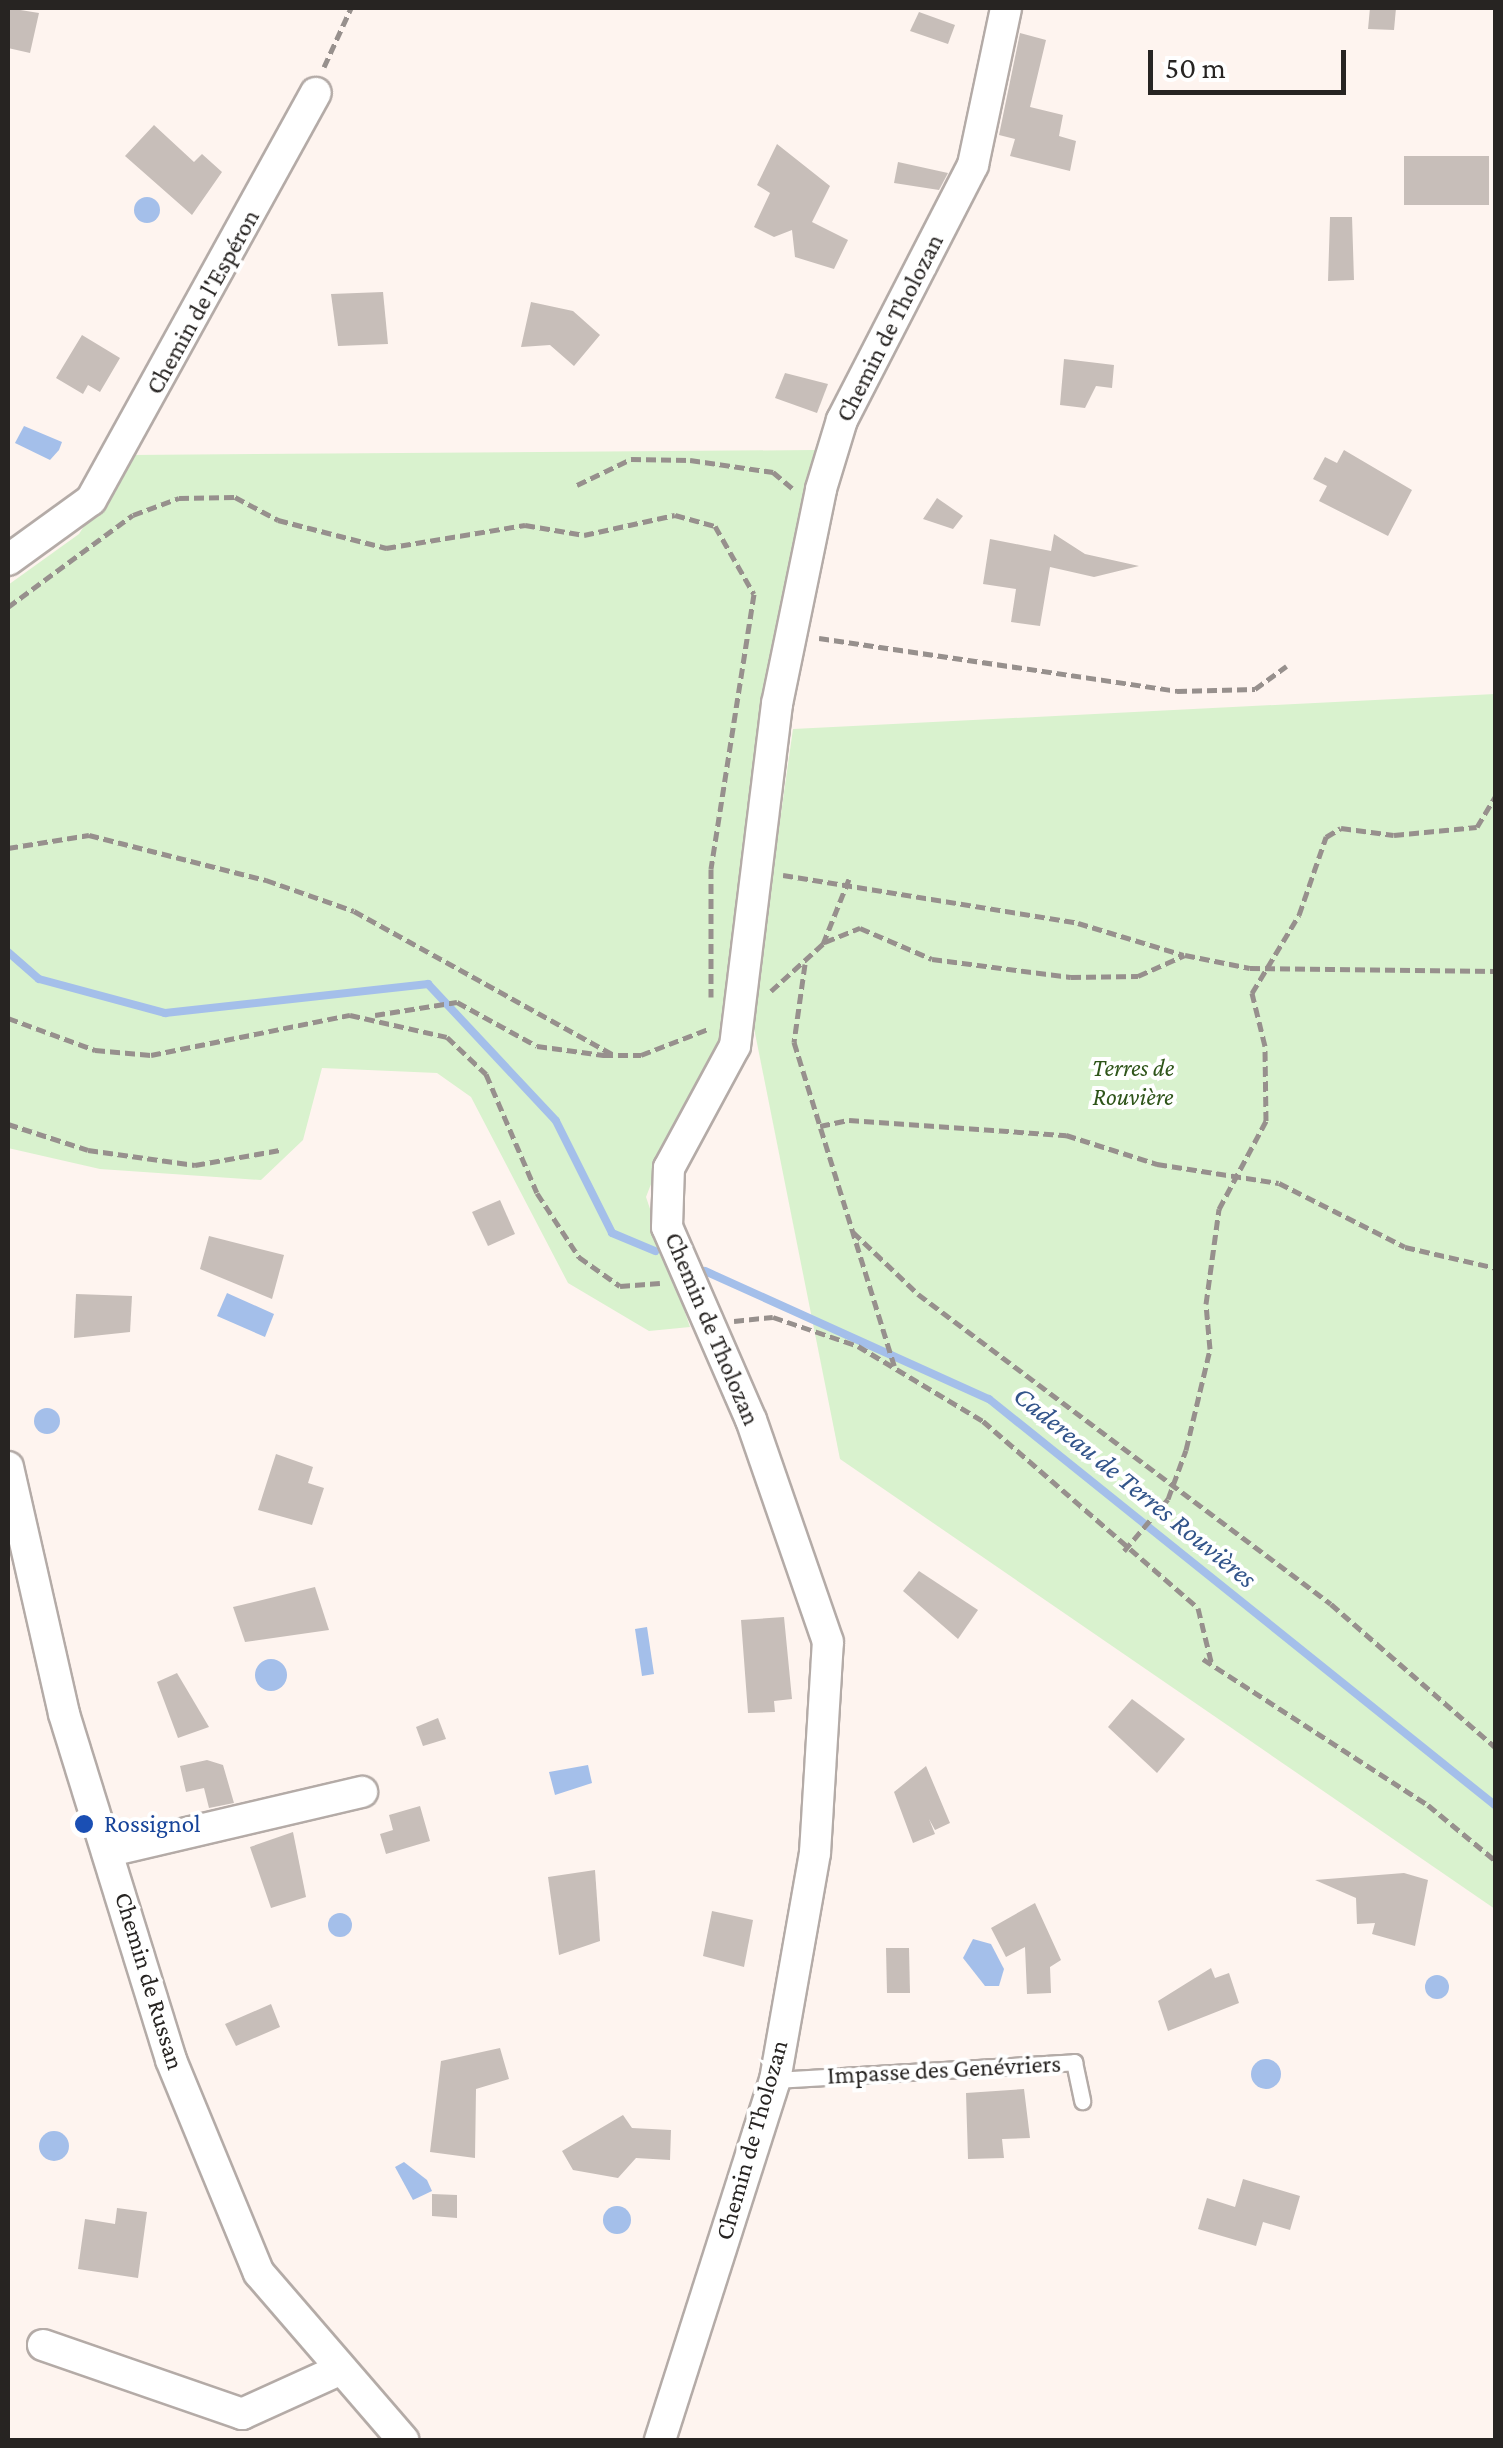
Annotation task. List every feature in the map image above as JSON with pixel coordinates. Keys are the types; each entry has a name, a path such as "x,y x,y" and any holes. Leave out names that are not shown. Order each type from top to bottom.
{"street":[{"name":"Chemin de Tholozan","path":"660,2440 775,2080 815,1853 828,1642 712,1334 667,1227 669,1168 724,1075 725,1010 755,876 791,637 816,509 842,420 973,165 1006,8"},
{"name":"Chemin de l'Espéron","path":"8,560 91,500 316,93"},
{"name":"Chemin de Russan","path":"8,1467 64,1714 110,1851 171,2060 259,2274 403,2440"},
{"path":"110,1851 362,1792"},
{"path":"43,2345 242,2414 341,2369"}],"lane":[{"name":"Impasse des Genévriers","path":"775,2080 1074,2062 1082,2100"}],"path":[{"path":"316,93 351,8"},
{"path":"577,485 632,459 690,460 772,472 816,509"},
{"path":"8,607 132,515 179,498 235,497 278,520 386,548 525,525 584,535 675,516 715,526 754,594 711,868 725,1010"},
{"path":"791,637 1177,691 1255,689 1288,666"},
{"path":"1124,1551 1168,1499 1210,1349 1212,1243 1232,1175 1266,1121 1265,1046 1252,993 1264,965 1298,915 1326,837 1341,828 1394,836 1477,828 1496,795"},
{"path":"8,848 89,835 266,880 354,911 614,1055"},
{"path":"755,876 850,879 1078,922 1185,956 1264,965 1496,970"},
{"path":"8,1018 94,1050 151,1055 457,1002 537,1046 641,1055 805,964 823,944 850,879"},
{"path":"823,944 860,928 932,959 1071,976 1138,976 1185,956"},
{"path":"805,964 794,1042 895,1369"},
{"path":"375,1015 466,1047 580,1257 620,1286 650,1287 684,1273"},
{"path":"820,1126 850,1120 1066,1135 1290,1188 1406,1248 1496,1268"},
{"path":"8,1124 88,1150 195,1165 280,1150"},
{"path":"853,1232 918,1294 1174,1478 1496,1748"},
{"path":"712,1334 748,1312 773,1317 895,1369 1029,1455 1124,1551 1198,1608 1212,1665"},
{"path":"1203,1660 1428,1805 1496,1862"}],"green space":[{"path":"815,450 719,1059 672,1130 646,1197 690,1327 649,1331 568,1283 471,1097 437,1073 322,1068 303,1140 261,1180 100,1169 8,1148 8,585 79,534 129,455"},
{"name":"Terres de Rouvière","path":"1495,694 1495,1909 840,1459 752,1018 793,729"}],"water":[{"path":"147,197 156,201 160,210 156,219 147,223 138,219 134,210 138,201"},
{"path":"24,426 62,442 50,460 15,443"},
{"path":"227,1293 274,1314 265,1337 217,1316"},
{"path":"47,1408 56,1412 60,1421 56,1430 47,1434 38,1430 34,1421 38,1412"},
{"path":"647,1627 654,1674 642,1676 635,1629"},
{"path":"271,1659 282,1664 287,1675 282,1686 271,1691 260,1686 255,1675 260,1664"},
{"path":"588,1765 592,1783 555,1795 549,1772"},
{"path":"335,1913 345,1913 352,1925 345,1937 335,1937 328,1930 328,1920"},
{"path":"973,1939 991,1944 1004,1969 999,1986 985,1986 963,1958"},
{"path":"1437,1975 1449,1987 1437,1999 1425,1987"},
{"path":"1266,2059 1277,2063 1281,2074 1277,2085 1266,2089 1255,2085 1251,2074 1255,2063"},
{"path":"54,2131 65,2135 69,2146 65,2157 54,2161 43,2157 39,2146 43,2135"},
{"path":"404,2162 427,2180 432,2191 413,2200 395,2167"},
{"path":"617,2206 627,2210 631,2220 627,2230 617,2234 607,2230 603,2220 607,2210"}],"building":[{"path":"8,8 39,13 30,53 8,48"},
{"path":"1370,8 1396,8 1394,30 1368,29"},
{"path":"919,12 955,25 948,44 910,31"},
{"path":"1020,33 1046,40 1030,107 1063,115 1059,136 1076,141 1070,171 1010,156 1015,139 999,135"},
{"path":"154,125 194,162 202,154 222,172 192,215 125,156"},
{"path":"777,144 830,186 812,222 848,240 834,269 795,257 792,230 774,237 754,227 770,193 757,185"},
{"path":"1404,156 1489,156 1489,205 1404,205"},
{"path":"898,162 948,173 939,190 894,183"},
{"path":"1330,217 1352,217 1354,280 1328,281"},
{"path":"383,292 388,344 338,346 331,294"},
{"path":"531,302 573,311 600,335 574,366 550,345 521,347"},
{"path":"82,335 120,358 100,392 88,385 83,394 56,378"},
{"path":"1064,359 1114,365 1112,388 1096,386 1085,408 1060,405"},
{"path":"785,373 828,384 817,413 775,398"},
{"path":"1344,450 1412,490 1388,536 1319,501 1327,486 1313,479 1325,457 1337,463"},
{"path":"937,498 963,516 953,529 923,519"},
{"path":"1054,534 1085,554 1139,566 1094,577 1050,567 1040,626 1011,622 1016,589 983,584 990,539 1051,551"},
{"path":"500,1200 515,1234 488,1246 472,1212"},
{"path":"209,1236 284,1255 272,1299 200,1269"},
{"path":"76,1294 132,1296 130,1332 74,1338"},
{"path":"276,1454 313,1467 308,1483 324,1488 312,1525 258,1510"},
{"path":"919,1571 978,1610 958,1639 903,1591"},
{"path":"315,1587 329,1630 245,1642 233,1607"},
{"path":"784,1617 792,1699 774,1701 775,1712 748,1713 741,1620"},
{"path":"177,1673 209,1727 178,1738 157,1682"},
{"path":"1132,1699 1185,1739 1157,1773 1108,1727"},
{"path":"438,1718 446,1739 423,1746 416,1727"},
{"path":"207,1760 223,1765 234,1803 209,1808 204,1788 186,1792 180,1766"},
{"path":"926,1766 950,1823 935,1830 929,1819 935,1834 913,1843 894,1792"},
{"path":"420,1806 430,1841 386,1854 380,1834 393,1830 389,1815"},
{"path":"293,1832 306,1897 271,1908 250,1847"},
{"path":"595,1870 600,1941 559,1955 548,1877"},
{"path":"1404,1873 1428,1880 1415,1946 1372,1934 1375,1923 1357,1924 1356,1898 1315,1880"},
{"path":"1035,1903 1061,1960 1050,1967 1051,1993 1027,1994 1025,1947 1006,1957 991,1928"},
{"path":"712,1911 753,1920 744,1967 703,1956"},
{"path":"886,1948 909,1948 910,1993 887,1993"},
{"path":"1211,1968 1215,1978 1229,1973 1239,2003 1168,2031 1158,2001"},
{"path":"271,2004 280,2027 236,2046 225,2024"},
{"path":"500,2048 509,2079 476,2089 475,2158 430,2152 441,2061"},
{"path":"1024,2089 1030,2138 1002,2139 1004,2158 968,2159 966,2093"},
{"path":"623,2115 632,2128 671,2130 670,2160 636,2158 618,2178 573,2170 562,2151"},
{"path":"1243,2179 1300,2196 1290,2230 1263,2222 1256,2246 1198,2229 1207,2198 1235,2207"},
{"path":"432,2194 457,2195 457,2218 432,2216"},
{"path":"117,2208 147,2212 138,2278 78,2269 85,2219 115,2224"}],"waterway":[{"name":"Cadereau de Terres Rouvières","path":"8,952 39,979 165,1013 428,984 556,1121 612,1233 655,1251"},
{"name":"Cadereau de Terres Rouvières","path":"705,1271 989,1399 1496,1806"}],"place":[{"name":"Rossignol","path":"84,1824"}]}
